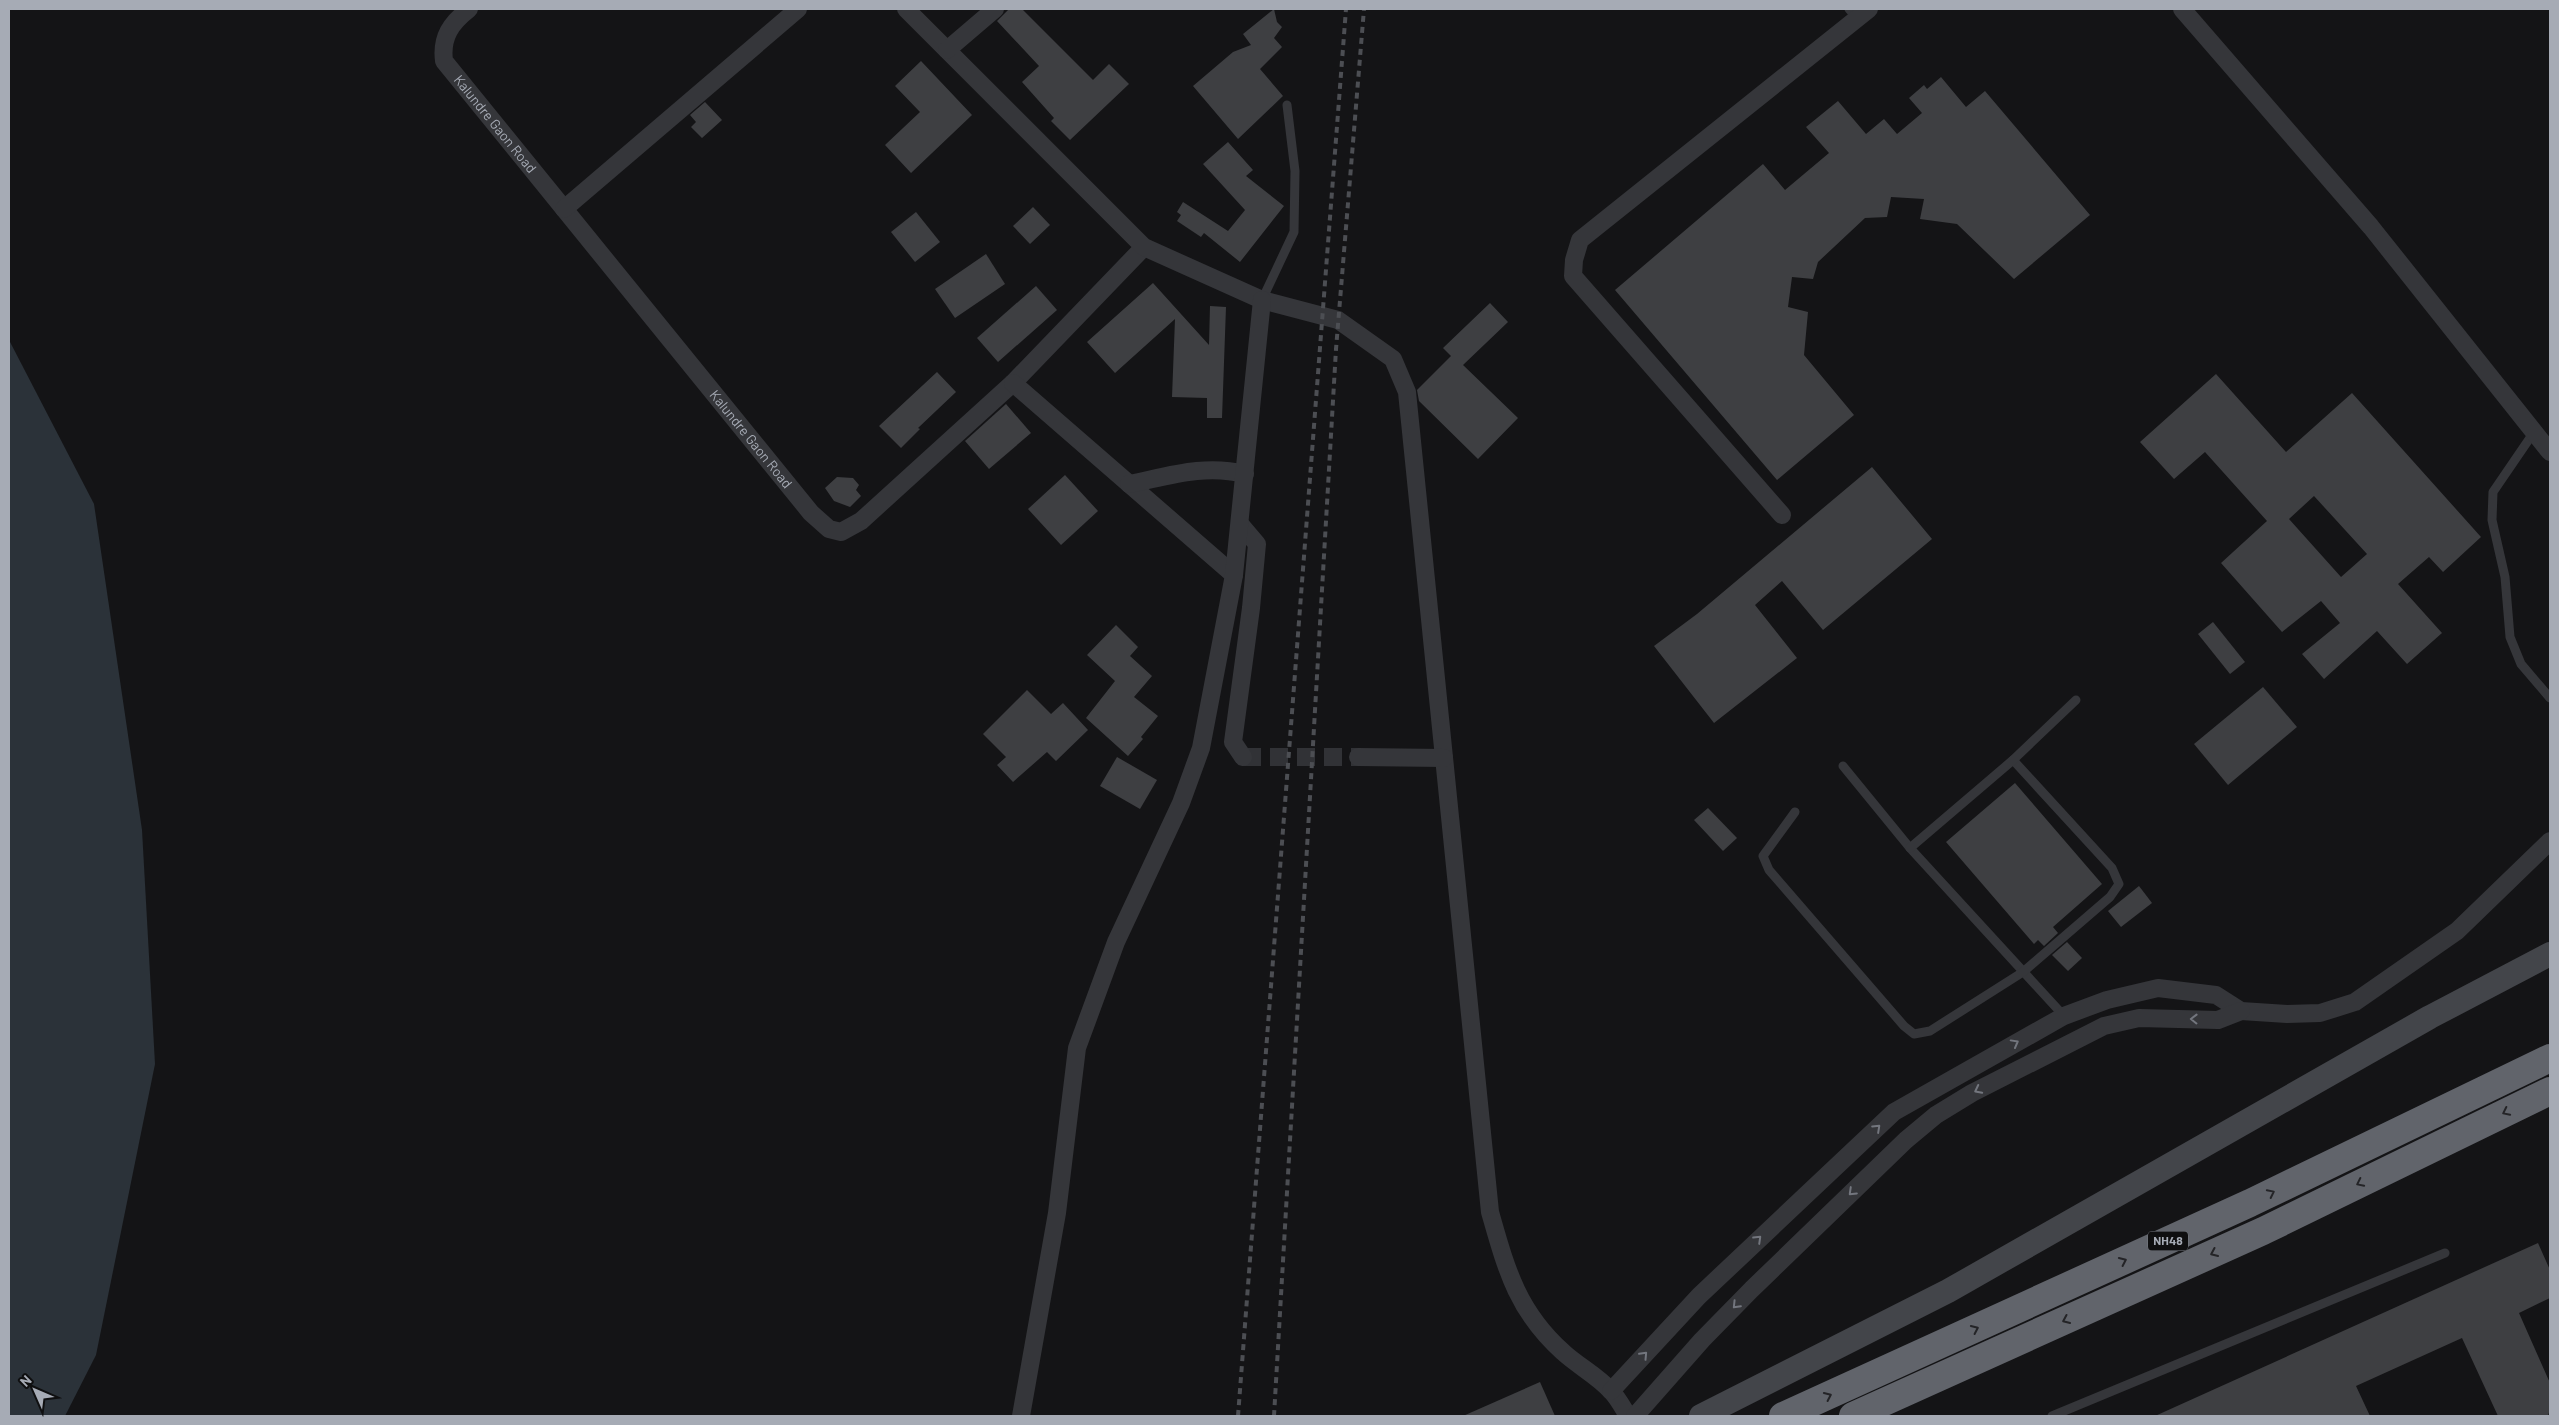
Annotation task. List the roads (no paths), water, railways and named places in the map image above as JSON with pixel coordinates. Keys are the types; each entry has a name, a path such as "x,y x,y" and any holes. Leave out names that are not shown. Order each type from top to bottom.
{"highway":[{"name":"NH48","path":"1783,1416 2250,1204 2550,1058"},
{"name":"NH48","path":"1853,1416 2263,1231 2550,1091"}],"street":[{"name":"Kalundre Gaon Road","path":"469,9 456,18 444,36 442,48 444,61 811,513 829,529 842,532 861,521 1013,383 1144,247"},
{"path":"564,209 798,9"},
{"path":"906,9 1144,247 1262,300 1338,320 1393,358 1407,392 1490,1212 1508,1274 1517,1296 1534,1321 1562,1351 1611,1391 1628,1416"},
{"path":"947,50 995,9"},
{"path":"2182,9 2371,227 2550,452"},
{"path":"1782,515 1573,276 1574,260 1580,240 1858,12"},
{"path":"1021,1416 1057,1213 1078,1048 1116,942 1181,803 1201,748 1234,575 1262,300"},
{"path":"1013,383 1234,575"},
{"path":"1129,484 1203,469 1217,468 1245,474"},
{"path":"1240,524 1257,544 1251,608 1233,742 1243,756"},
{"path":"1358,757 1444,758"},
{"path":"1635,1416 1702,1340 1752,1289 1906,1140 1936,1115 1972,1092 2104,1026 2139,1018 2218,1020 2241,1011 2287,1014 2320,1013 2355,1002 2457,931 2550,841"},
{"path":"1701,1416 1739,1408 2430,1016 2550,954"},
{"path":"1611,1391 1699,1296 1894,1112 2064,1016 2107,1000 2158,988 2216,995 2241,1011"}],"lane":[{"path":"1262,300 1294,232 1295,171 1287,105"},
{"path":"2534,432 2493,492 2492,520 2505,577 2510,637 2521,664 2550,698"},
{"path":"1910,848 2012,760 2076,700"},
{"path":"1795,812 1763,856 1769,870 1904,1026 1914,1034 1930,1031 2023,972 2110,897 2119,884 2112,868 2012,760"},
{"path":"1843,766 1910,848 2064,1016"},
{"path":"2052,1416 2445,1253"}],"tunnel":[{"path":"1243,757 1358,757"}],"railway":[{"path":"1238,1416 1346,9"},
{"path":"1274,1416 1336,349 1364,9"}]}
